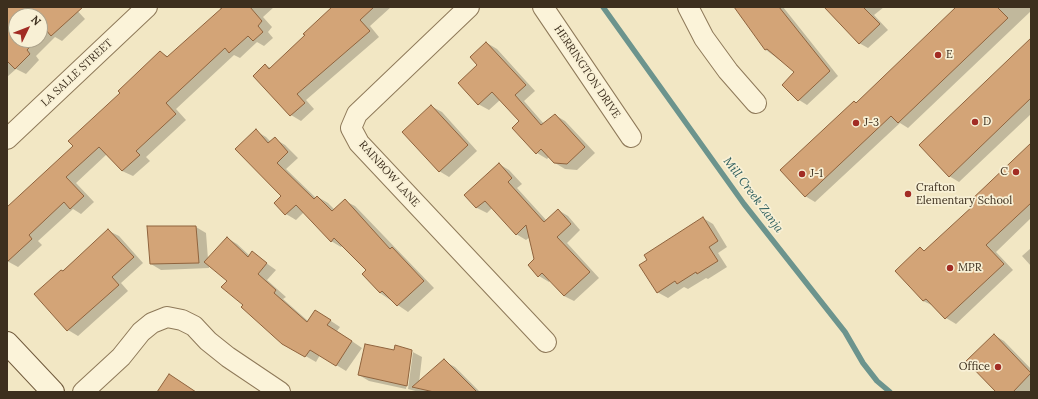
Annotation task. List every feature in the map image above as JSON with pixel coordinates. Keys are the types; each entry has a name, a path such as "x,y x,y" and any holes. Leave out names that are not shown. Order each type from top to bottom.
{"street":[{"name":"LA SALLE STREET","path":"7,139 147,7"},
{"name":"RAINBOW LANE","path":"469,7 357,114 351,128 359,143 546,342"},
{"name":"HERRINGTON DRIVE","path":"543,7 631,137"},
{"path":"688,7 704,38 728,71 756,103"},
{"path":"83,392 121,357 142,332 152,323 167,317 182,320 194,326 208,341 228,357 280,392"},
{"path":"7,343 53,392"}],"building":[{"path":"7,7 83,7 51,36 48,32 48,8 8,8 8,48 29,48 27,50 30,54 15,69 7,61"},
{"path":"223,7 250,7 262,21 258,26 263,32 253,41 248,36 229,53 225,48 166,103 176,114 136,151 140,155 122,171 99,147 66,177 84,196 70,209 64,202 29,235 32,239 7,262 7,207 73,146 68,141 120,93 118,91 160,51 167,57"},
{"path":"332,7 374,7 360,20 370,31 297,94 305,103 290,116 253,76 265,64 269,69"},
{"path":"734,7 779,7 830,71 798,101 782,85 794,72 767,49 765,50"},
{"path":"824,7 863,7 880,24 859,44"},
{"path":"956,7 997,7 1008,18 898,123 891,116 805,197 780,170 854,101 856,103"},
{"name":"D","path":"1031,38 1031,98 949,177 919,145"},
{"path":"486,42 526,85 515,95 541,125 555,114 585,147 567,164 554,163 541,149 536,154 512,128 519,121 492,92 478,105 458,83 477,65 470,57"},
{"path":"431,105 468,145 439,172 402,132"},
{"path":"256,129 268,143 275,137 288,152 277,163 314,199 317,196 332,211 345,199 390,249 392,247 424,281 397,306 382,291 380,293 362,274 366,270 334,238 331,242 296,205 285,215 274,203 281,196 235,149"},
{"name":"MPR","path":"1031,143 1031,203 986,245 1004,264 945,319 926,299 923,301 895,271 920,247 924,251 974,205 970,201"},
{"path":"499,163 512,178 508,182 544,222 558,209 571,224 557,237 590,272 564,296 542,273 538,277 528,265 534,259 526,225 516,235 485,201 476,208 464,195"},
{"path":"703,217 718,241 709,247 718,261 677,284 675,281 657,293 639,265 647,260 644,255"},
{"path":"147,226 196,226 199,263 150,264"},
{"path":"108,229 134,257 112,277 119,285 67,331 34,294 61,270 63,271"},
{"path":"227,237 248,257 252,251 267,263 258,274 276,290 274,293 307,322 315,310 331,320 327,325 352,341 336,366 310,350 305,357 282,344 241,307 243,305 221,287 227,281 204,262"},
{"name":"Office","path":"994,334 1031,373 1013,392 996,392 966,361"},
{"path":"365,344 394,350 395,345 412,350 407,386 358,375"},
{"path":"444,359 477,392 434,392 412,387"},
{"path":"169,374 196,392 157,392"}],"waterway":[{"name":"Mill Creek Zanja","path":"603,7 744,204 845,332 863,363 877,381 890,392"}],"place":[{"name":"E","path":"938,55"},
{"name":"D","path":"975,122"},
{"name":"J-3","path":"856,123"},
{"name":"C","path":"1016,172"},
{"name":"J-1","path":"802,174"},
{"name":"Crafton Elementary School","path":"908,194"},
{"name":"MPR","path":"950,268"},
{"name":"Office","path":"998,367"}]}
